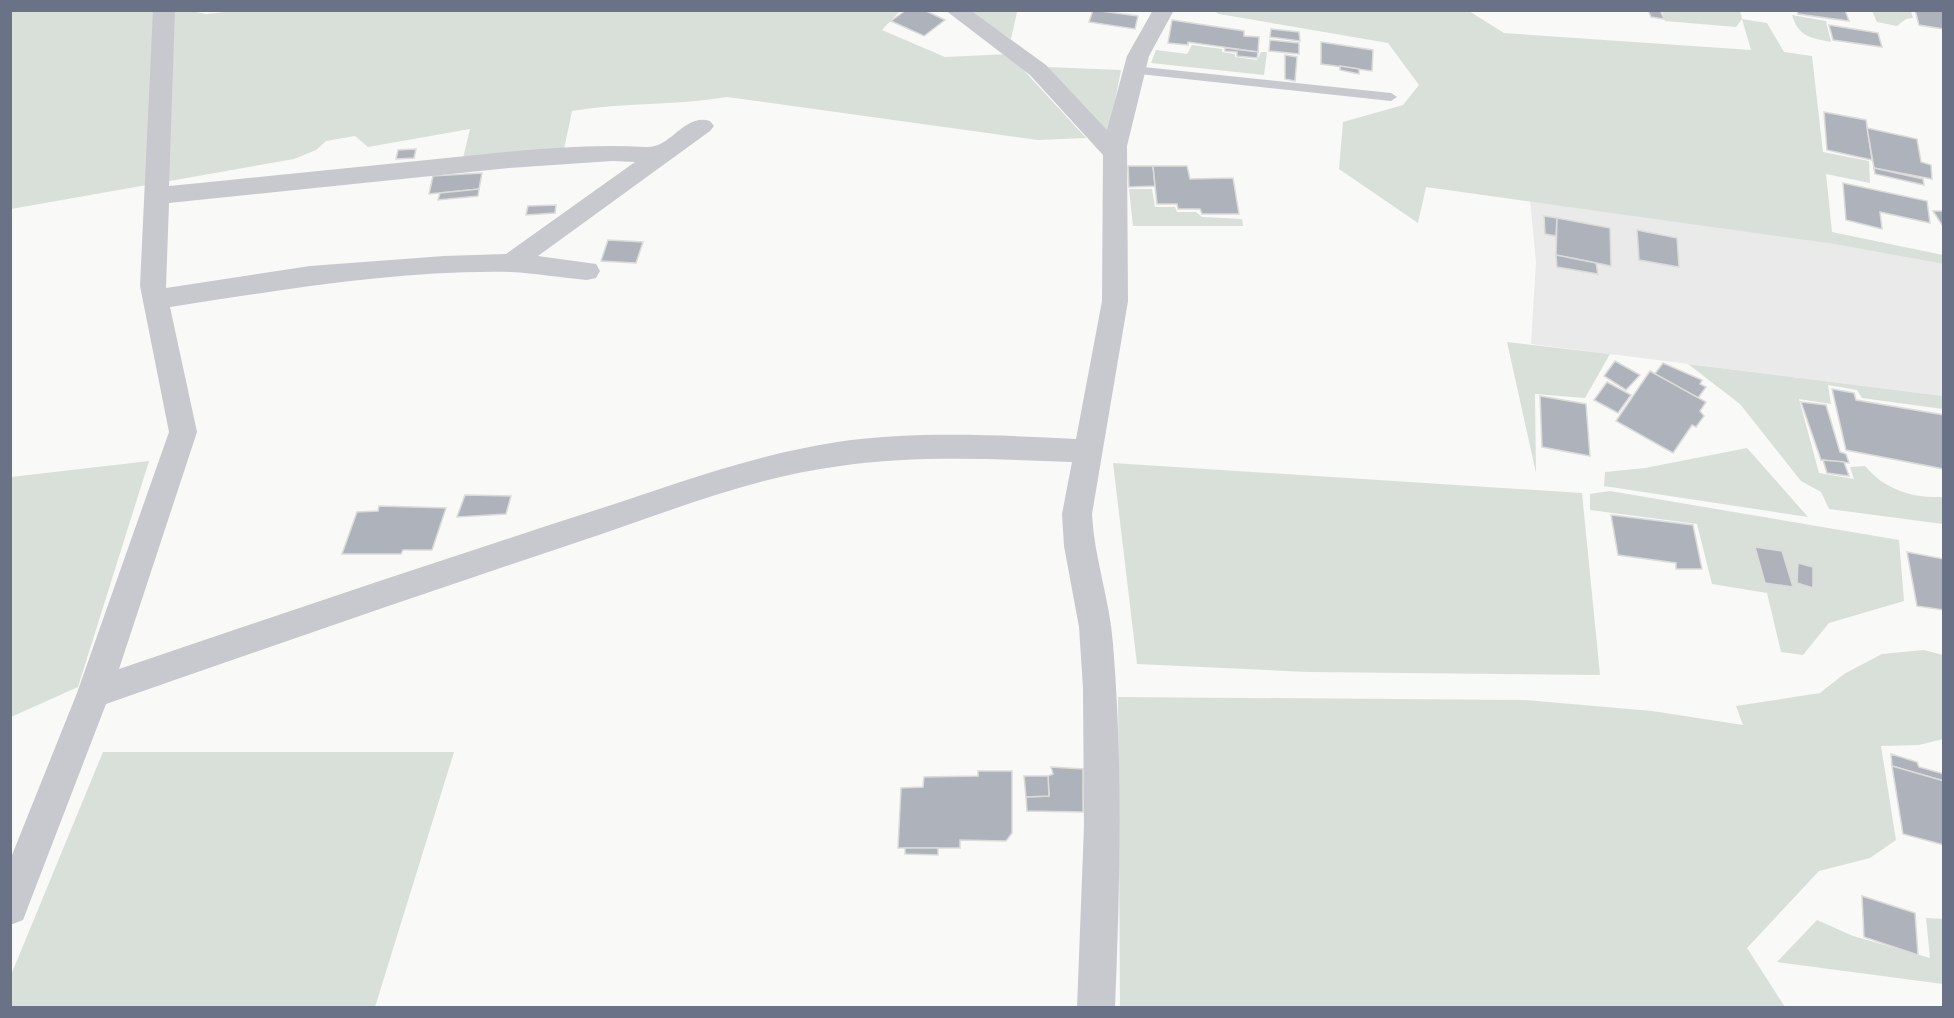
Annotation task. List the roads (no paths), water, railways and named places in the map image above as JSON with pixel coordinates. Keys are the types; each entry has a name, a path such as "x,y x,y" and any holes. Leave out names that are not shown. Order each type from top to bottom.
{"street":[{"path":"10,907 94,693 183,432 153,286 164,10"},
{"path":"955,10 1038,69 1115,153"},
{"path":"1096,1008 1100,927 1100,686 1095,615 1077,534 1077,513 1115,301 1115,153 1138,56 1164,10"},
{"path":"511,262 702,126"},
{"path":"158,196 509,160 612,153 660,156"},
{"path":"156,299 310,276 511,262 587,271"},
{"path":"94,693 378,594 705,488 804,460 896,449 974,447 1088,451"}],"lane":[{"path":"1134,69 1391,97"}]}
